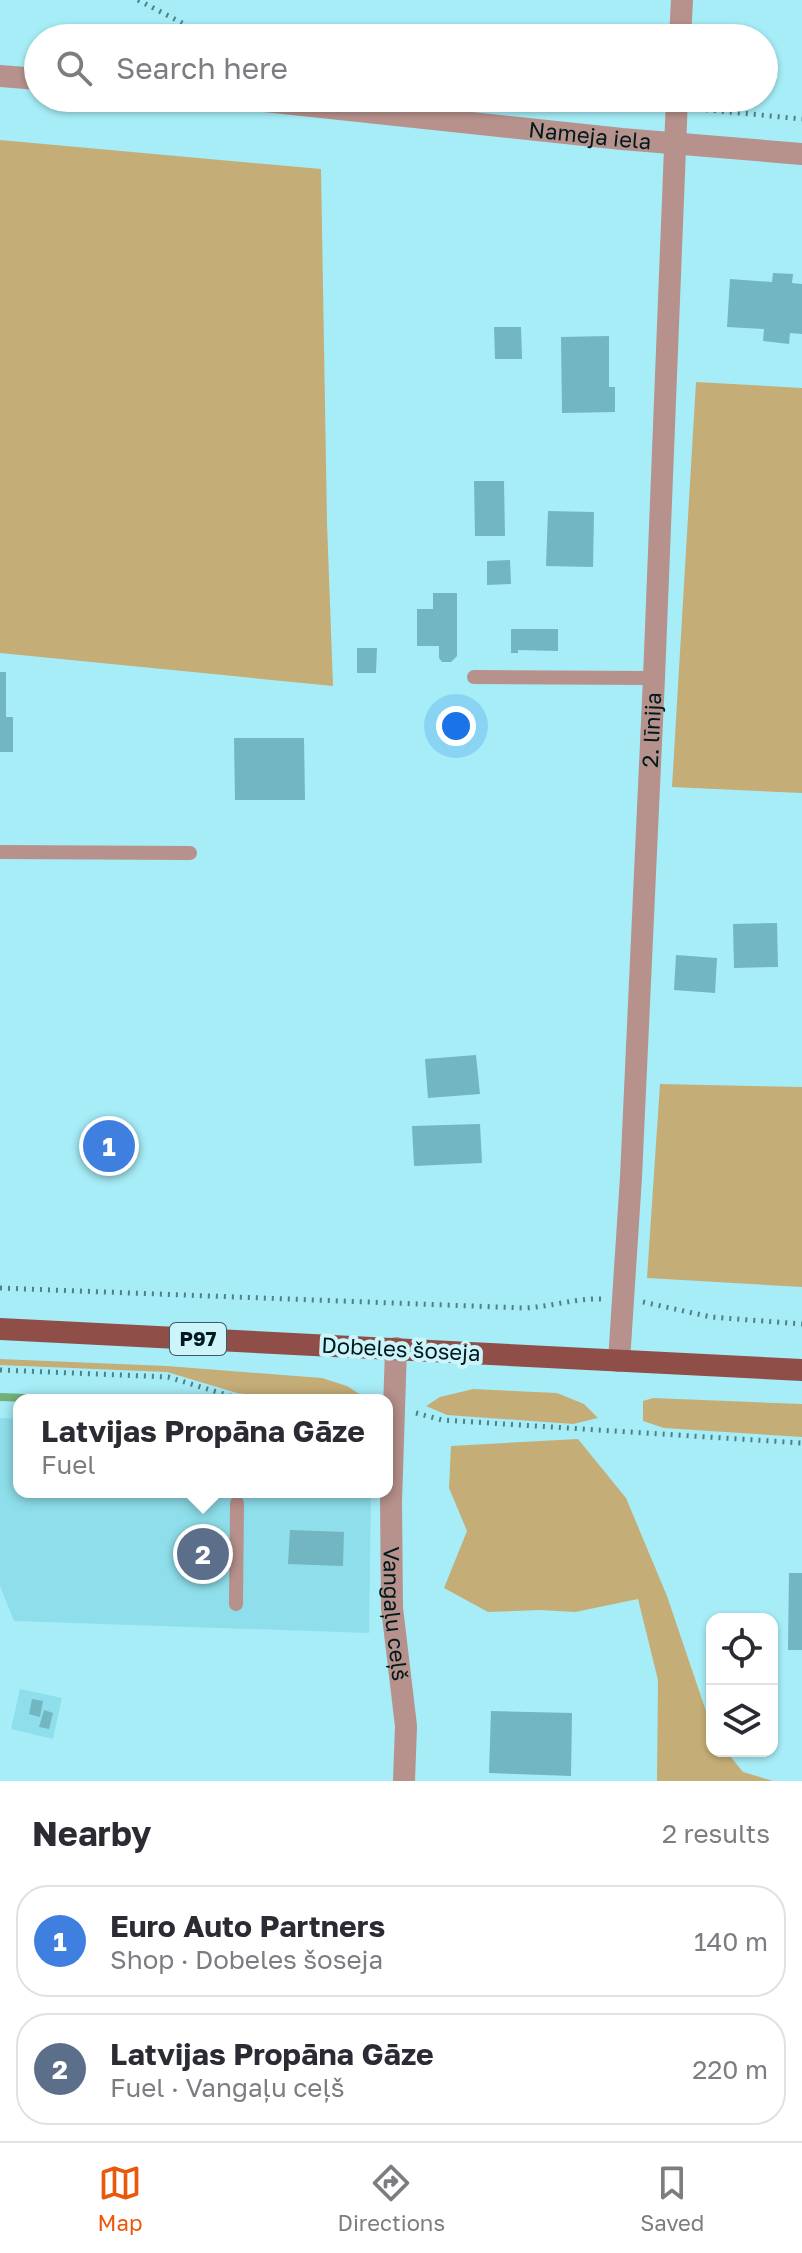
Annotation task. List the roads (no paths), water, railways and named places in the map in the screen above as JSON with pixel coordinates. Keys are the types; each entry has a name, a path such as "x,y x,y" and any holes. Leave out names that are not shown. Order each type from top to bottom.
{"main road":[{"name":"Dobeles šoseja","path":"0,1329 802,1370"}],"street":[{"path":"681,24 682,0"},
{"path":"0,76 24,78"},
{"name":"Nameja iela","path":"373,112 802,154"},
{"name":"2. līnija","path":"619,1361 654,678 677,112"},
{"name":"Vangaļu ceļš","path":"393,1412 396,1348"},
{"name":"Vangaļu ceļš","path":"393,1498 392,1608 406,1726 404,1781"}],"lane":[{"path":"474,677 654,678"},
{"path":"0,852 190,853"},
{"path":"236,1604 237,1503"}],"waterway":[{"path":"0,1397 13,1398"}],"place":[{"name":"Euro Auto Partners","path":"109,1146"},
{"name":"Latvijas Propāna Gāze","path":"203,1554"}]}
